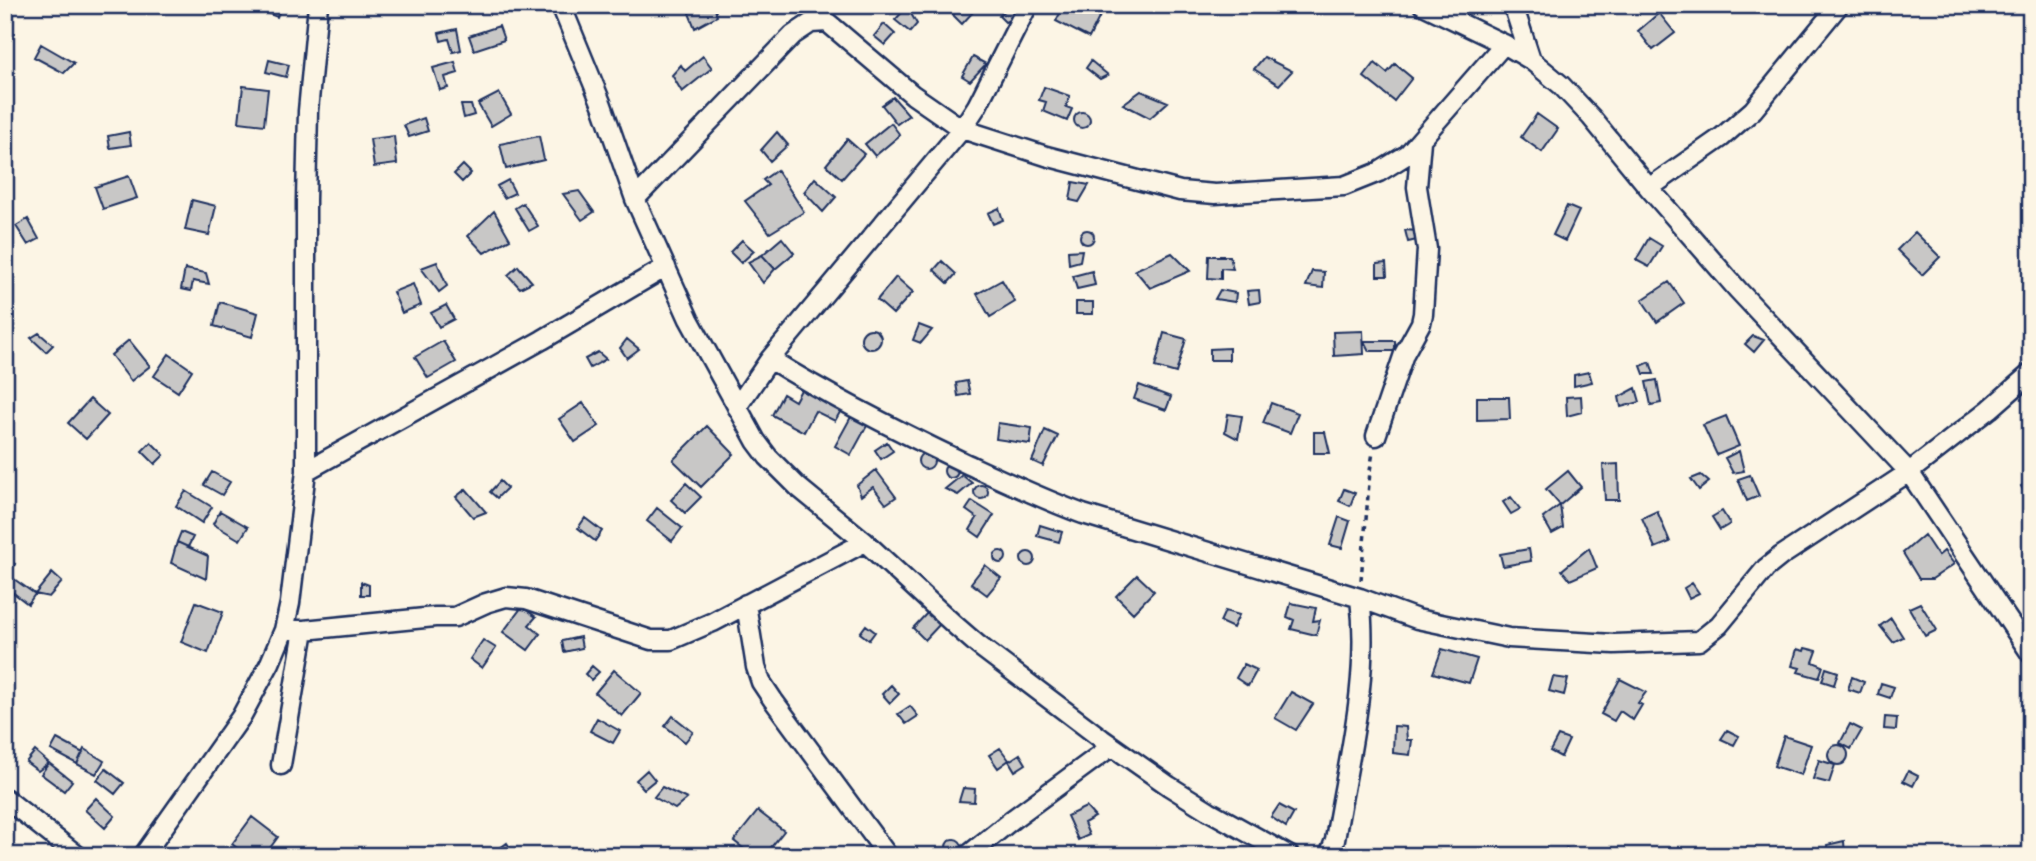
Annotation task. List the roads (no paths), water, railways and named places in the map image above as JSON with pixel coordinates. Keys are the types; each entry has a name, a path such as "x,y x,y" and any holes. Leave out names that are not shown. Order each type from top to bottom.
{"street":[{"path":"143,856 241,717 270,663 284,630 290,603 306,471 306,187 308,111 318,5"},
{"path":"561,5 602,105 635,199 689,318 756,441 768,457 956,626 1112,746 1179,793 1290,856"},
{"path":"737,407 770,359 962,129 977,106 1028,5"},
{"path":"1423,5 1531,60 1561,85 1591,117 1738,290 1909,472 2031,654"},
{"path":"1513,5 1531,60"},
{"path":"1649,188 1722,137 1753,110 1839,5"},
{"path":"635,199 793,36 811,23 827,22 913,95 962,129 1046,156 1180,191 1215,194 1344,186 1378,172 1408,154 1421,141 1504,44"},
{"path":"1377,436 1404,354 1423,314 1427,249 1417,187 1421,141"},
{"path":"306,471 542,340 666,267"},
{"path":"770,359 902,433 1046,500 1083,514 1360,598 1417,619 1509,638 1614,644 1692,642 1705,637 1719,625 1766,568 1909,472 1990,409 2031,373"},
{"path":"284,630 455,617 506,597 526,599 651,640 671,640 865,542"},
{"path":"1329,856 1335,840 1360,691 1364,649 1360,598"},
{"path":"746,604 761,682 888,856"},
{"path":"281,765 304,630"},
{"path":"967,856 1112,746"},
{"path":"5,798 78,856"}]}
